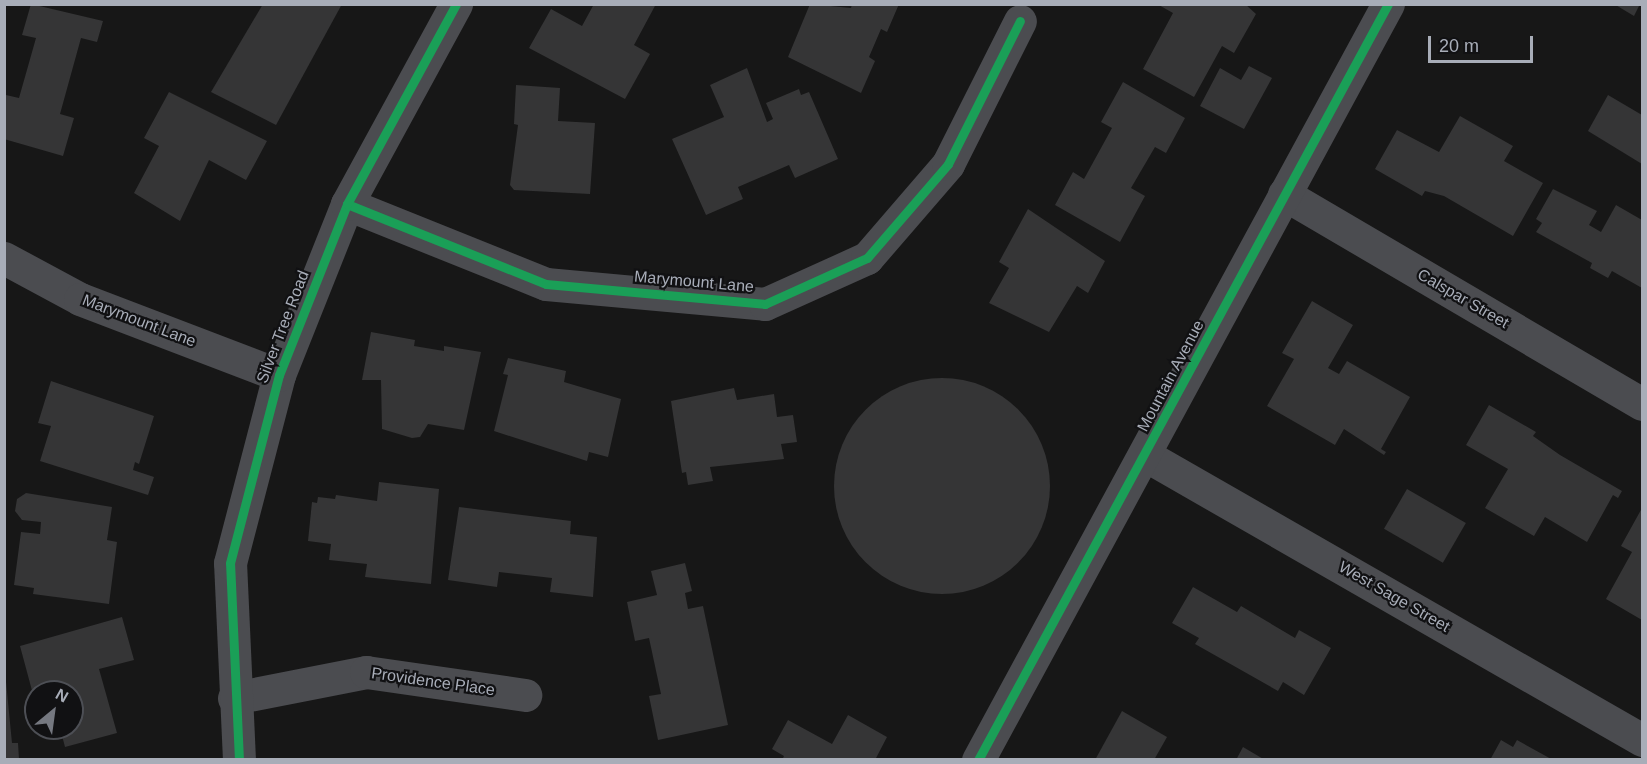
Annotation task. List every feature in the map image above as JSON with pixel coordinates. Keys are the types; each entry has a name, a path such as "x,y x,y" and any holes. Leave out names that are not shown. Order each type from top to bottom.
{"street":[{"name":"Silver Tree Road","path":"239,759 234,698 230,563 279,375 348,204 456,4"},
{"name":"Mountain Avenue","path":"978,759 1388,4"},
{"name":"Marymount Lane","path":"348,204 546,284 765,304 867,258 948,164 1020,21"},
{"name":"Calspar Street","path":"1284,194 1642,404"},
{"name":"Marymount Lane","path":"4,258 80,299 279,375"},
{"name":"West Sage Street","path":"1145,455 1642,740"},
{"name":"Providence Place","path":"234,698 366,672 525,695"}],"building":[{"path":"31,4 103,21 97,42 81,38 60,114 74,118 63,156 4,139 6,95 19,98 36,38 22,35"},
{"path":"263,4 342,4 276,125 211,92"},
{"path":"594,4 656,4 634,45 650,54 625,99 529,48 551,9 582,26"},
{"path":"810,4 851,8 852,4 899,4 887,32 881,29 869,57 875,61 861,93 788,57"},
{"path":"1157,4 1245,4 1256,14 1234,53 1222,46 1194,97 1143,69 1173,13"},
{"path":"1614,4 1640,4 1634,16"},
{"path":"1249,66 1272,78 1244,129 1200,106 1220,68 1241,80"},
{"path":"747,68 767,122 773,119 766,103 799,89 801,95 809,92 838,159 795,178 789,165 738,187 743,199 706,215 672,139 724,117 710,85"},
{"path":"1123,82 1185,118 1166,153 1155,147 1131,188 1145,196 1120,242 1055,205 1073,172 1084,179 1112,128 1101,122"},
{"path":"516,85 560,88 558,121 595,123 590,194 514,190 510,185 518,125 514,124"},
{"path":"169,92 267,141 246,180 209,160 180,221 134,193 159,146 144,138"},
{"path":"1608,95 1642,115 1642,164 1588,131"},
{"path":"1460,116 1513,146 1504,161 1543,183 1513,236 1444,196 1425,191 1422,196 1375,169 1397,130 1439,152"},
{"path":"1553,189 1597,211 1589,225 1601,232 1616,205 1642,220 1642,288 1612,271 1608,278 1590,268 1592,263 1536,232 1542,223 1536,219"},
{"path":"1028,209 1105,261 1088,293 1077,286 1049,332 989,303 1009,268 999,262"},
{"path":"1312,301 1353,325 1328,368 1339,374 1347,361 1410,397 1381,449 1386,452 1384,455 1344,429 1335,445 1267,406 1294,359 1282,353"},
{"path":"371,332 415,340 414,346 444,351 444,346 481,352 464,430 428,424 420,437 412,438 382,429 381,380 362,380"},
{"path":"508,358 566,371 564,382 621,399 608,457 589,452 587,461 494,431 508,375 503,374"},
{"path":"931,378 953,378 973,382 993,390 1019,409 1042,444 1050,475 1050,497 1042,528 1019,563 993,582 973,590 953,594 931,594 911,590 891,582 873,570 858,555 846,537 838,517 834,497 834,475 838,455 846,435 858,417 873,402 891,390 911,382"},
{"path":"51,381 154,416 139,464 135,462 133,470 154,477 148,495 40,461 51,426 38,423"},
{"path":"734,388 737,400 774,394 777,417 793,415 797,442 781,444 784,459 710,467 713,481 688,485 686,472 682,473 671,401"},
{"path":"1489,405 1536,432 1533,436 1560,455 1622,491 1618,498 1613,495 1587,542 1545,517 1534,536 1485,508 1508,469 1466,445"},
{"path":"379,482 439,489 431,584 365,577 367,564 329,560 331,544 308,541 312,502 317,503 318,497 335,499 336,495 377,501"},
{"path":"1407,489 1466,523 1443,563 1384,529"},
{"path":"26,493 112,507 107,540 117,542 109,604 33,594 34,588 14,585 21,532 40,534 41,522 22,520 15,511 17,499"},
{"path":"459,507 571,521 570,534 597,537 593,597 550,592 552,578 499,572 497,587 448,580"},
{"path":"1642,508 1642,620 1606,599 1632,552 1621,546"},
{"path":"685,563 692,591 685,593 688,609 703,606 728,725 658,740 649,696 661,694 649,638 635,641 627,602 657,595 651,571"},
{"path":"1193,587 1237,612 1241,606 1295,638 1299,630 1331,648 1304,695 1283,682 1278,691 1195,644 1199,638 1172,623"},
{"path":"122,617 134,660 99,669 117,733 65,747 63,740 84,740 84,680 29,680 20,646"},
{"path":"4,661 12,743 18,743 19,759 4,760"},
{"path":"1122,711 1167,737 1154,760 1095,760"},
{"path":"848,715 887,737 875,760 782,760 784,756 772,749 788,720 832,744"},
{"path":"1501,740 1513,747 1517,740 1553,760 1490,760"},
{"path":"1243,747 1265,760 1236,760"}],"cycle path":[{"path":"239,760 230,563 279,375 347,204 456,4"},
{"path":"978,760 1388,4"},
{"path":"347,204 546,284 765,304 867,258 948,164 1020,21"}]}
